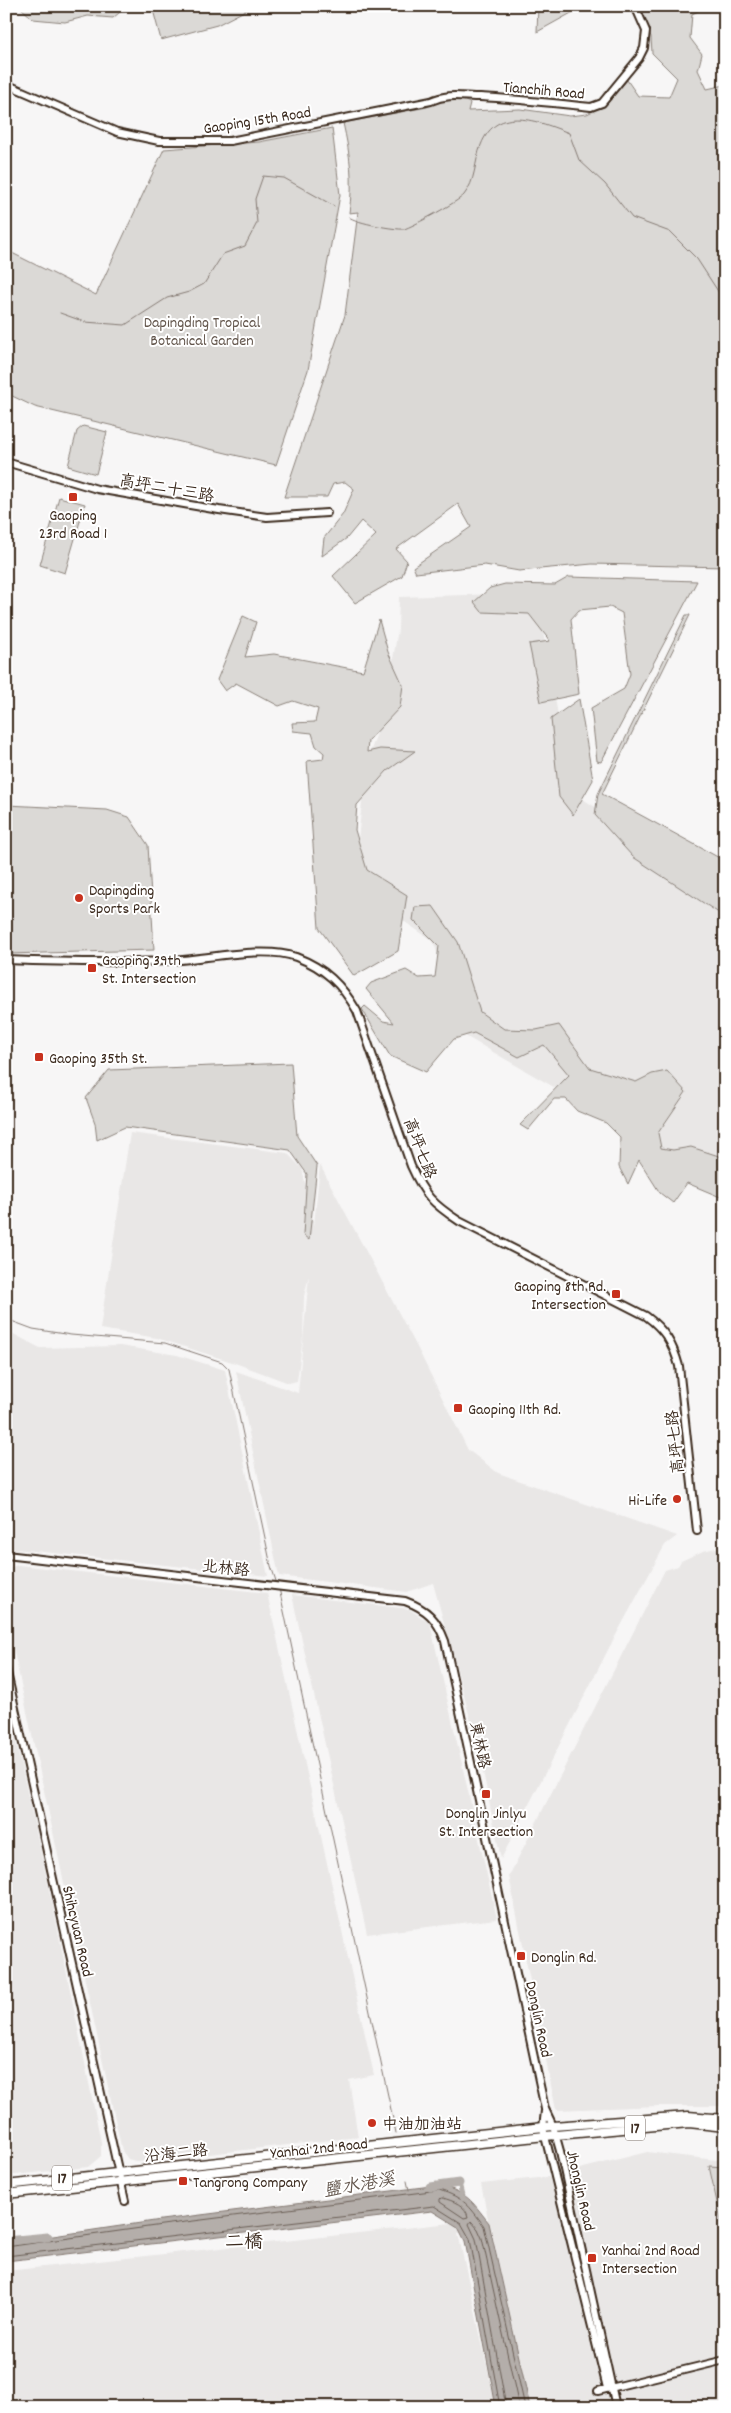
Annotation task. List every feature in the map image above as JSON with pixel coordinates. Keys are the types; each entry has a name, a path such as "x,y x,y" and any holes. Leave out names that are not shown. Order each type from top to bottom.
{"main road":[{"name":"17","path":"544,2132 553,2126 688,2116 725,2119"},
{"name":"Yanhai 2nd Road","path":"374,2145 544,2132 556,2135 688,2123 725,2127"},
{"name":"Yanhai 2nd Road","path":"6,2194 374,2155 544,2132"},
{"name":"沿海二路","path":"118,2172 374,2145"},
{"path":"374,2145 374,2155"},
{"name":"17","path":"6,2185 118,2172"}],"street":[{"name":"Tianchih Road","path":"431,101 442,96 464,95 591,107 602,103 639,58 644,48 646,31 635,6"},
{"name":"Gaoping 15th Road","path":"6,84 117,132 159,141 230,140 431,101"},
{"name":"高坪二十三路","path":"6,462 97,489 219,510 267,517 327,513"},
{"name":"高坪七路","path":"6,960 168,961 265,953 295,957 328,972 346,992 357,1011 411,1166 420,1187 431,1202 459,1221 646,1316 662,1329 673,1346 679,1366 697,1531"},
{"name":"北林路","path":"6,1555 405,1601 420,1608 437,1620"},
{"name":"Donglin Road","path":"437,1620 445,1641 545,2109"},
{"name":"Shihcyuan Road","path":"6,1668 125,2201"},
{"name":"Jhonglin Road","path":"545,2109 556,2135 610,2388 612,2407"},
{"path":"544,2132 545,2109"},
{"name":"Jhonglin Road","path":"544,2132 616,2407"},
{"path":"598,2391 725,2360"}],"shaded area":[{"path":"536,593 572,792 725,891 725,1191 566,1094 467,1037 433,941 353,887 366,764 383,716 398,630 399,597"},
{"path":"130,1133 287,1153 302,1168 314,1225 320,1165 418,1349 468,1450 498,1473 677,1536 665,1545 610,1646 501,1859 477,1743 433,1583 407,1592 279,1576 236,1371 298,1393 309,1276 304,1296 303,1337 297,1381 289,1383 235,1363 157,1338 100,1329"},
{"path":"6,1330 40,1348 120,1346 177,1355 225,1370 268,1576 6,1548"},
{"path":"725,1546 725,2106 659,2106 556,2110 509,1876 665,1570 678,1566 681,1561 703,1551"},
{"path":"18,1565 267,1593 374,2075 349,2080 358,2137 139,2162 128,2159 122,2151 6,1615 6,1569"},
{"path":"292,1595 409,1609 430,1623 497,1919 367,1934"},
{"path":"6,1698 53,1906 101,2142 101,2156 88,2167 6,2176"},
{"path":"647,2152 725,2161 725,2407 529,2407 491,2228 458,2233 496,2407 6,2407 6,2271 488,2219 481,2184 548,2177"}],"green space":[{"path":"19,6 126,7 113,18 88,16 65,22 33,19"},
{"path":"152,6 254,6 217,25 161,40"},
{"path":"538,6 578,6 575,11 537,32"},
{"path":"641,6 708,6 692,14 690,38 702,54 698,70 707,89 725,85 725,567 592,564 519,571 485,565 416,573 413,567 471,527 458,504 396,549 407,561 402,576 355,603 333,576 376,535 361,521 347,538 322,556 324,538 343,514 354,489 345,482 333,484 327,497 284,497 345,315 358,212 349,213 350,168 343,123 427,107 441,100 458,98 470,103 468,111 520,109 570,116 587,114 607,104 627,80 638,96 669,97 677,78 652,53 651,37"},
{"name":"Dapingding Tropical Botanical Garden","path":"332,128 340,195 308,370 276,465 35,407 6,393 6,250 96,295 164,149 259,142"},
{"path":"83,426 107,432 96,474 68,466 77,431"},
{"path":"59,497 85,504 65,573 40,565"},
{"path":"569,577 697,581 601,762 597,761 591,708 624,689 630,674 622,613 610,607 579,610 571,619 579,694 541,702 529,644 550,641 529,614 482,612 474,602 490,588 505,584 555,585"},
{"path":"686,615 690,615 602,794 725,861 725,917 633,857 595,815 598,794"},
{"path":"243,616 256,622 245,657 274,654 363,671 379,620 388,652 403,685 400,707 368,741 367,752 380,749 415,751 387,771 357,805 355,830 367,870 407,895 398,951 354,976 319,928 307,761 323,759 324,753 316,746 312,733 293,731 292,723 315,722 318,709 293,701 279,706 236,683 225,691 217,680"},
{"path":"579,699 593,780 573,815 559,797 551,719"},
{"name":"Dapingding Sports Park","path":"7,805 107,810 129,817 148,845 154,950 6,954"},
{"path":"433,906 458,942 480,1012 504,1029 536,1030 559,1025 590,1068 636,1082 652,1074 667,1071 686,1092 658,1133 661,1148 673,1150 691,1147 725,1158 725,1199 687,1183 673,1203 660,1193 639,1160 628,1184 619,1167 620,1137 606,1123 577,1111 566,1099 554,1099 528,1130 520,1125 569,1075 544,1045 519,1057 474,1033 454,1039 426,1072 390,1056 362,1009 365,1006 383,1021 394,1023 366,989 371,983 406,970 419,978 435,977 439,946 413,920 415,907"},
{"path":"291,1063 297,1136 317,1166 309,1240 303,1235 307,1174 290,1150 125,1127 97,1140 95,1123 86,1098 109,1070"},
{"path":"709,2166 725,2167 725,2239"}],"water":[{"path":"439,2185 457,2191 468,2198 489,2223 530,2407 496,2407 465,2241 458,2227 432,2211 6,2261 6,2243 161,2220"}],"waterway":[{"path":"349,217 367,224 400,229 425,219 454,203 464,195 471,183 481,145 488,132 497,124 508,120 532,121 569,133 579,160 605,184 632,218 670,232 697,259 725,302"},
{"path":"60,313 85,322 125,325 167,298 189,292 204,284 223,254 245,246 257,223 255,199 263,176 284,178 334,206"},
{"path":"6,1319 33,1329 71,1335 165,1343 222,1362 229,1369 271,1566 277,1584"},
{"path":"279,1588 396,2133"},
{"path":"407,2181 409,2190"},
{"name":"鹽水港溪","path":"459,2183 463,2199"},
{"name":"鹽水港溪","path":"430,2187 459,2183"},
{"name":"鹽水港溪","path":"6,2241 48,2237"}],"place":[{"name":"Gaoping 23rd Road 1","path":"73,497"},
{"name":"Dapingding Sports Park","path":"79,898"},
{"name":"Gaoping 39th St. Intersection","path":"92,968"},
{"name":"Gaoping 35th St.","path":"39,1057"},
{"name":"Gaoping 8th Rd. Intersection","path":"616,1294"},
{"name":"Gaoping 11th Rd.","path":"458,1408"},
{"name":"Hi-Life","path":"677,1499"},
{"name":"Donglin Jinlyu St. Intersection","path":"486,1794"},
{"name":"Donglin Rd.","path":"521,1956"},
{"name":"中油加油站","path":"372,2123"},
{"name":"Tangrong Company","path":"183,2181"},
{"name":"Yanhai 2nd Road Intersection","path":"592,2258"}],"district":[{"name":"二橋","path":"244,2240"}]}
